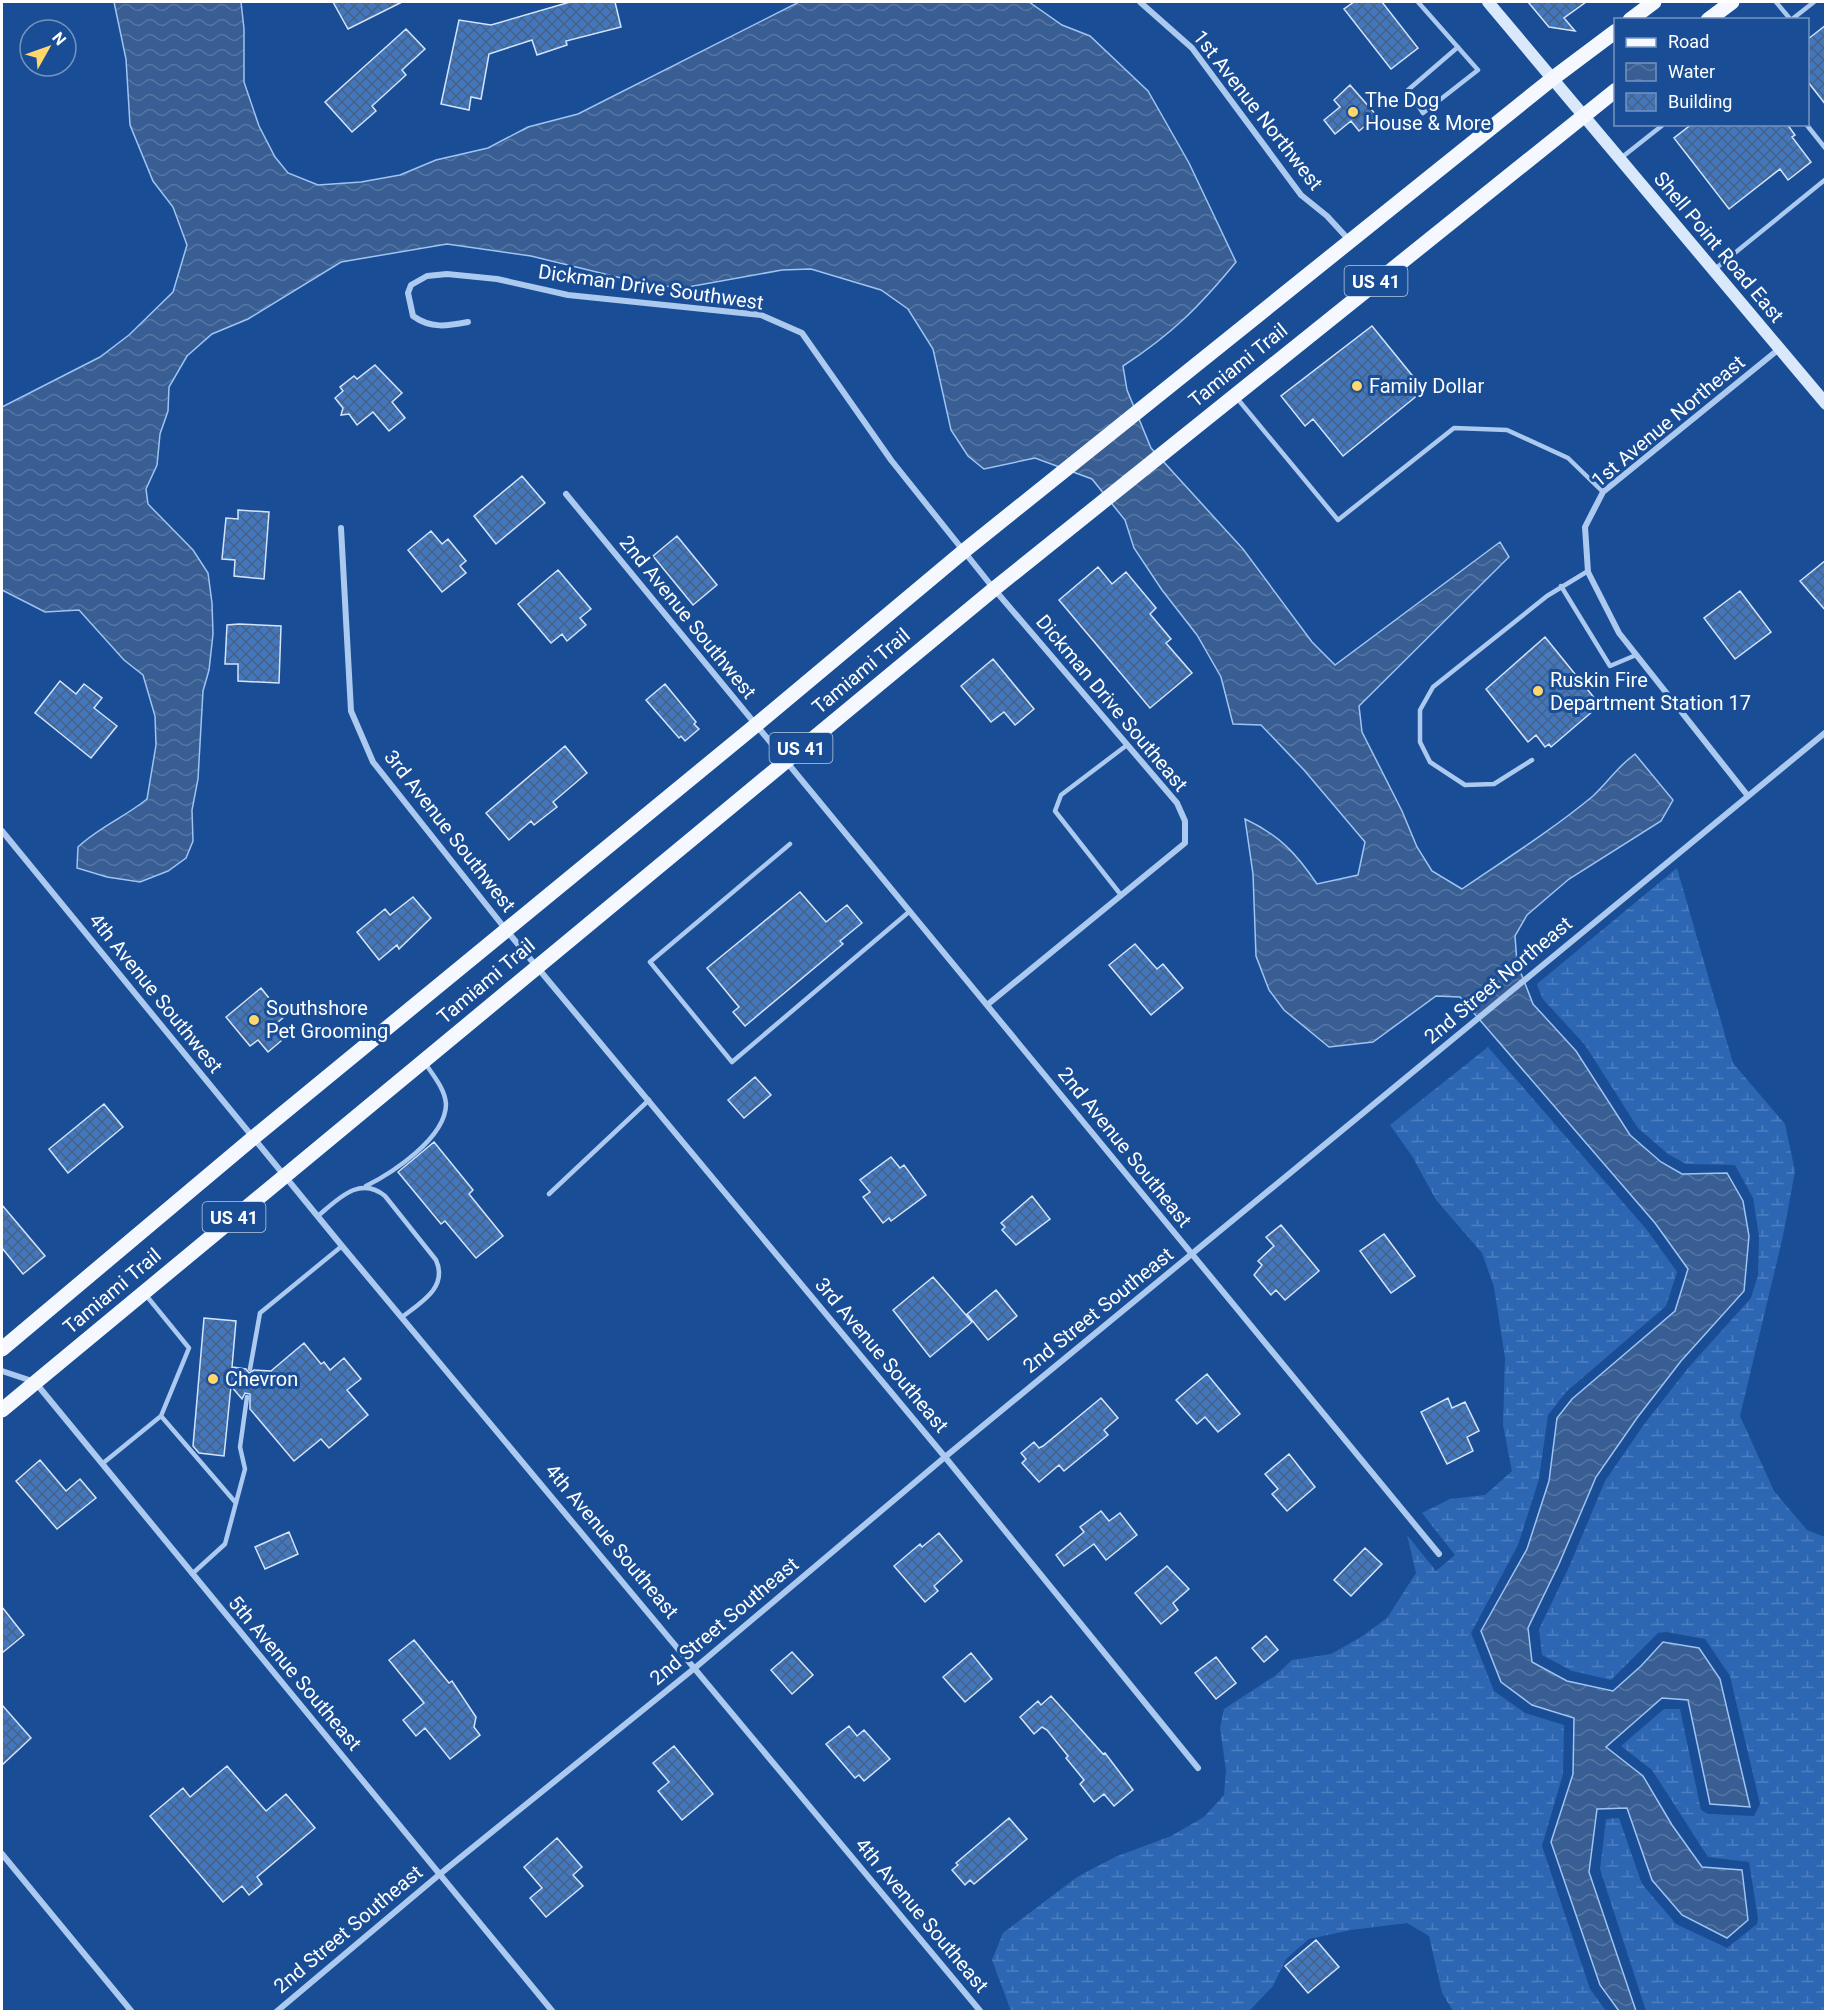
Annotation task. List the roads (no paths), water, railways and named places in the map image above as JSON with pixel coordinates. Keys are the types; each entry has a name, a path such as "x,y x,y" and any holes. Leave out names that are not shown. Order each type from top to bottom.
{"main road":[{"path":"1633,18 1654,2"},
{"path":"1717,17 1732,2"},
{"name":"Tamiami Trail","path":"2,1349 253,1138 507,931 964,551 1552,79 1614,32"},
{"name":"Tamiami Trail","path":"2,1410 994,588 1614,92"}],"street":[{"name":"1st Avenue Northwest","path":"1140,2 1192,48 1300,195 1327,216 1350,241"},
{"name":"Shell Point Road East","path":"1488,2 1826,404"},
{"name":"Dickman Drive Southwest","path":"468,322 445,326 424,324 413,316 408,293 411,285 427,276 478,276 568,295 761,315 802,333 891,460 994,588"},
{"name":"1st Avenue Northeast","path":"1748,796 1619,633 1588,571 1585,526 1603,492 1779,349"},
{"name":"2nd Avenue Southwest","path":"566,494 786,760"},
{"name":"3rd Avenue Southwest","path":"340,528 351,711 373,762 537,966"},
{"name":"Dickman Drive Southeast","path":"987,1005 1185,843 1185,821 1177,803 994,588"},
{"name":"2nd Street Northeast","path":"1192,1254 1826,732"},
{"name":"2nd Avenue Southeast","path":"786,760 1439,1554"},
{"name":"4th Avenue Southwest","path":"2,831 285,1176"},
{"name":"3rd Avenue Southeast","path":"537,966 945,1457 1198,1768"},
{"name":"4th Avenue Southeast","path":"285,1176 696,1666 981,2012"},
{"name":"2nd Street Southeast","path":"276,2012 1192,1254"},
{"path":"2,1371 35,1382"},
{"name":"5th Avenue Southeast","path":"35,1382 553,2012"},
{"path":"2,1854 132,2012"}],"lane":[{"path":"1418,2 1458,47 1478,70 1423,113 1408,90 1458,47"},
{"path":"1776,2 1789,18"},
{"path":"1794,18 1814,2"},
{"path":"1619,159 1662,126"},
{"path":"1808,126 1826,149"},
{"path":"1713,271 1826,179"},
{"path":"1234,395 1338,520 1454,428 1507,430 1568,458 1603,492"},
{"path":"1532,760 1494,784 1465,785 1430,762 1420,742 1420,710 1432,687 1561,586 1588,571"},
{"path":"1561,586 1610,666 1636,655"},
{"path":"1121,894 1055,811 1061,795 1128,745"},
{"path":"790,844 650,962 732,1062 910,911"},
{"path":"318,1216 345,1194 365,1186 398,1167 433,1135 443,1118 446,1104 443,1092 423,1061"},
{"path":"549,1194 649,1100"},
{"path":"365,1186 377,1189 385,1196 436,1260 441,1272 439,1283 432,1292 402,1317"},
{"path":"250,1369 260,1313 342,1246"},
{"path":"102,1464 161,1416 189,1348 143,1292"},
{"path":"192,1574 225,1544 245,1469 240,1447 247,1397"},
{"path":"161,1416 236,1503"}],"water":[{"path":"114,2 241,2 244,29 244,82 259,126 275,157 288,173 318,185 361,182 400,175 436,160 488,148 528,127 578,114 799,2 1029,2 1062,25 1090,36 1148,91 1189,163 1236,262 1184,318 1123,366 1127,390 1151,448 1243,549 1312,642 1335,665 1500,542 1509,557 1359,706 1362,732 1402,811 1417,847 1432,871 1462,889 1577,809 1635,754 1673,800 1661,821 1569,879 1527,915 1515,936 1517,963 1533,1004 1576,1051 1630,1135 1661,1162 1682,1174 1727,1173 1743,1201 1749,1236 1744,1291 1681,1361 1637,1418 1596,1477 1559,1564 1528,1628 1532,1662 1567,1681 1613,1691 1663,1642 1699,1648 1720,1679 1750,1807 1710,1804 1688,1700 1662,1698 1606,1747 1643,1776 1672,1825 1702,1867 1742,1870 1748,1920 1727,1938 1682,1915 1652,1880 1627,1808 1597,1809 1589,1872 1636,2011 1619,2011 1600,1985 1551,1842 1573,1774 1574,1718 1532,1705 1501,1682 1481,1631 1527,1549 1549,1481 1557,1418 1572,1399 1675,1311 1688,1269 1655,1223 1460,997 1436,996 1373,1042 1329,1047 1284,1010 1269,990 1256,956 1253,874 1245,819 1286,846 1317,884 1358,875 1365,842 1304,770 1261,725 1233,724 1221,677 1197,635 1162,590 1134,548 1125,520 1092,479 1035,458 984,469 968,456 951,430 933,349 908,309 881,290 811,269 782,270 688,287 654,286 531,256 447,244 341,262 248,319 212,334 187,356 169,387 168,411 160,434 157,465 146,489 148,504 193,550 208,573 213,634 209,670 203,691 198,779 192,810 193,841 186,858 168,871 140,882 107,877 77,868 78,847 147,799 156,745 155,716 143,675 124,660 79,610 45,612 2,590 2,407 100,357 129,335 173,292 187,245 173,207 153,181 130,125 126,59"}],"place":[{"name":"The Dog House & More","path":"1353,112"},
{"name":"Family Dollar","path":"1357,386"},
{"name":"Ruskin Fire Department Station 17","path":"1538,691"},
{"name":"Southshore Pet Grooming","path":"254,1020"},
{"name":"Chevron","path":"213,1379"}]}
